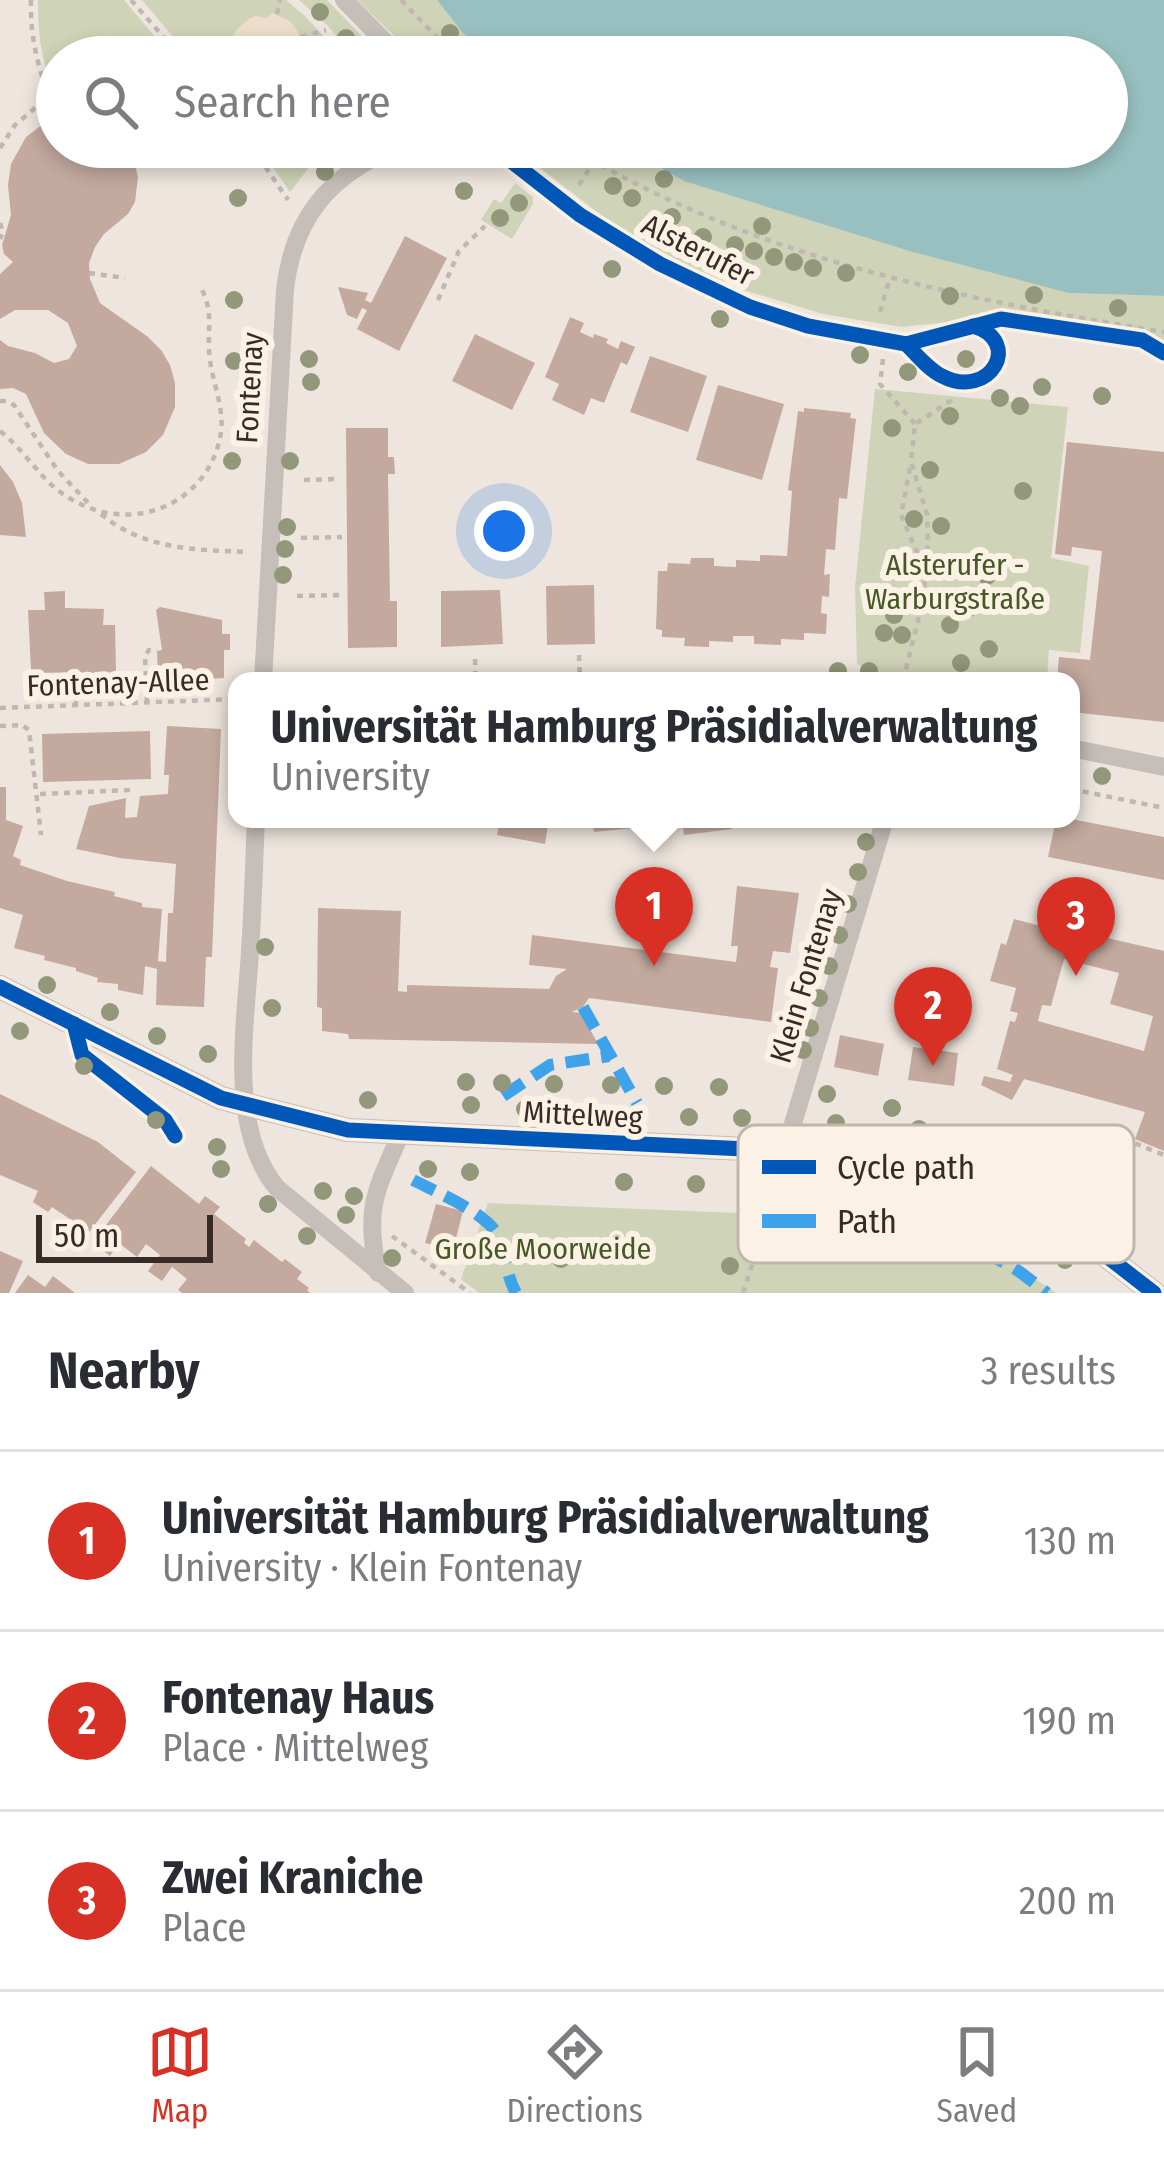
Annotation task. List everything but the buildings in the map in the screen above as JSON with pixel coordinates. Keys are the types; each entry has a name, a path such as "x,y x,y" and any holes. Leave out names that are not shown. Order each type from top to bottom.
{"street":[{"path":"344,0 379,36"},
{"name":"Fontenay","path":"264,672 289,265 297,237 327,190 354,168"},
{"name":"Alsterufer","path":"520,168 580,215 660,265 750,307 808,326 906,344 973,326 991,334 998,348 996,365 980,380 957,381 938,374 906,344"},
{"path":"1080,750 1164,767"},
{"path":"255,828 242,1050 251,1137 266,1174 278,1188 405,1293"},
{"name":"Klein Fontenay","path":"793,1125 882,828"},
{"name":"Mittelweg","path":"0,987 204,1091 348,1130 738,1148"},
{"path":"378,1273 370,1219 401,1133"},
{"name":"Mittelweg","path":"1115,1263 1154,1293"}],"path":[{"path":"32,0 36,58"},
{"path":"131,0 163,36"},
{"path":"277,14 280,0"},
{"path":"400,0 435,36"},
{"path":"305,36 326,30"},
{"path":"0,148 15,124 36,109"},
{"path":"266,168 288,200"},
{"path":"579,185 590,168"},
{"path":"608,168 756,237 890,278 1158,339"},
{"path":"0,223 0,239"},
{"path":"438,300 459,251 485,226"},
{"path":"89,273 124,278"},
{"path":"880,312 890,278"},
{"path":"0,401 14,405 58,472 96,511 128,515 159,511 186,495 211,465 221,431 209,357 209,303 201,288"},
{"path":"973,326 1001,319 1158,339"},
{"path":"880,384 915,424 901,515 926,573"},
{"path":"915,424 965,391"},
{"path":"0,431 47,482 122,529 168,547 249,552"},
{"path":"905,672 926,573 927,514 911,462"},
{"path":"304,480 338,479"},
{"path":"301,538 342,537"},
{"path":"294,602 341,595"},
{"path":"147,703 145,656 149,650 157,651"},
{"path":"579,655 580,672"},
{"path":"475,659 476,672"},
{"path":"76,677 76,706"},
{"path":"0,726 22,725 29,730 40,835"},
{"path":"38,794 130,790"},
{"path":"1080,791 1164,808"},
{"path":"1134,1143 1164,1155"},
{"path":"389,1234 470,1293"},
{"path":"743,1293 753,1263"}],"green space":[{"path":"38,0 124,0 154,36 40,36"},
{"path":"142,0 286,0 324,36 172,36"},
{"path":"299,0 327,0 362,36 337,36"},
{"path":"357,0 437,0 467,36 394,36"},
{"path":"273,168 309,168 290,192"},
{"path":"540,168 661,168 684,181 1069,293 1164,296 1164,354 957,321 901,327 823,314 747,291 619,229"},
{"path":"515,183 533,197 533,204 512,239 481,220 494,199 501,203"},
{"name":"Alsterufer - Warburgstraße","path":"875,389 1068,407 1051,558 1089,566 1080,653 1049,650 1048,672 878,672 857,664 855,587"},
{"name":"Große Moorweide","path":"488,1203 738,1213 738,1263 1012,1263 1056,1293 479,1293 461,1279"}],"shaded area":[{"path":"272,13 290,21 299,36 234,36 249,19"}],"water":[{"path":"437,0 1164,0 1164,296 1069,293 913,252 684,181 661,168 1128,168 1128,36 467,36"}],"marked path":[{"path":"583,1007 637,1103"},
{"path":"503,1096 550,1065 609,1056"},
{"path":"413,1180 461,1204 494,1229 516,1293"},
{"path":"1004,1263 1047,1293"}],"cycle path":[{"path":"520,168 580,215 660,264 750,307 808,326 906,344 1001,319 1142,340 1164,353"},
{"path":"906,344 942,376 974,381 995,366 998,355 988,333 973,326"},
{"path":"0,987 221,1098 348,1130 738,1149"},
{"path":"74,1024 82,1055 165,1120 175,1136"},
{"path":"1115,1263 1154,1293"}],"place":[{"name":"Universität Hamburg Präsidialverwaltung","path":"654,966"},
{"name":"Zwei Kraniche","path":"1076,976"},
{"name":"Fontenay Haus","path":"933,1066"}]}
